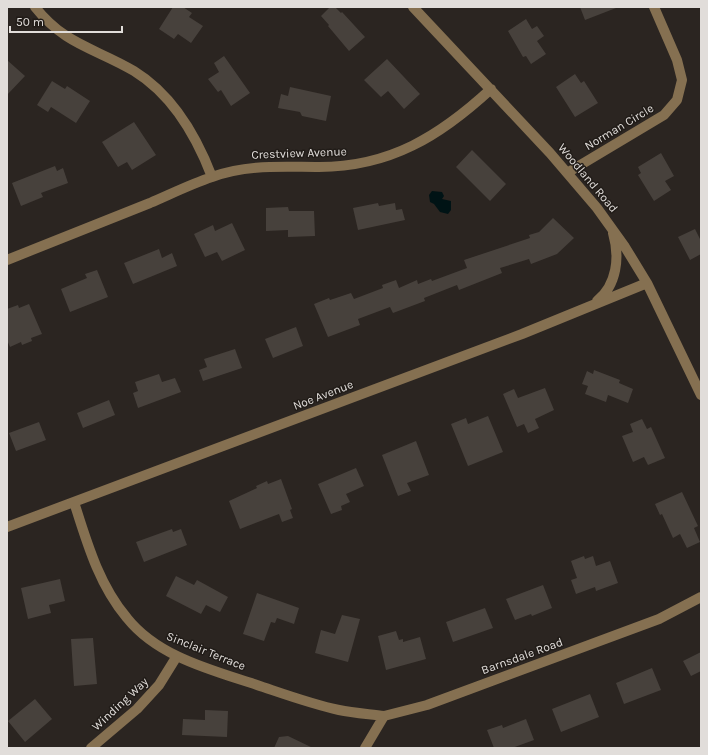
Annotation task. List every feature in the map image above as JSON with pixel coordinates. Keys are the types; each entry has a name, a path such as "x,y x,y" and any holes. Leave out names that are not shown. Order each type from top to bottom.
{"street":[{"path":"35,7 45,20 68,39 133,70 150,82 165,96 195,137 212,177"},
{"name":"Woodland Road","path":"414,7 567,173 597,208 647,283 701,395"},
{"name":"Norman Circle","path":"567,173 664,115 677,100 682,80 677,60 654,7"},
{"name":"Crestview Avenue","path":"7,260 212,177 258,166 289,165 320,167 350,165 380,159 418,144 445,128 491,90"},
{"path":"593,305 602,297 612,282 615,274 617,256 611,227"},
{"name":"Noe Avenue","path":"7,527 522,334 647,283"},
{"name":"Sinclair Terrace","path":"74,502 88,546 97,567 119,607 141,633 157,645 177,656 280,693 332,708 384,716"},
{"name":"Barnsdale Road","path":"384,716 427,705 644,625 686,606 701,597"},
{"name":"Winding Way","path":"91,748 146,699 159,685 177,656"},
{"path":"365,748 384,716"}],"shaded area":[{"path":"432,191 442,192 444,196 442,199 451,201 451,210 448,214 440,212 434,204 430,202 429,195"}],"building":[{"path":"173,7 183,7 192,13 189,17 203,26 191,43 178,34 174,39 159,29"},
{"path":"330,7 335,7 341,13 342,12 365,37 349,51 321,16"},
{"path":"580,7 616,7 616,8 585,20"},
{"path":"526,19 532,29 537,26 544,36 537,41 546,54 531,64 526,56 523,57 508,31"},
{"path":"224,56 250,93 231,106 221,90 218,92 208,79 219,72 214,63"},
{"path":"387,59 420,94 404,109 388,91 381,97 364,80"},
{"path":"7,60 25,76 7,95"},
{"path":"575,74 581,83 584,81 598,103 575,117 556,87"},
{"path":"52,81 65,89 67,86 90,101 76,123 51,107 48,112 37,105"},
{"path":"290,87 331,96 326,121 302,116 300,112 278,108 281,94 288,96"},
{"path":"134,122 156,155 132,170 127,162 118,167 102,142"},
{"path":"472,150 506,184 490,201 456,167"},
{"path":"661,153 674,176 665,181 671,190 654,201 638,175 641,173 638,167"},
{"path":"55,166 57,171 63,168 68,183 41,193 43,197 21,206 12,183"},
{"path":"378,203 379,206 395,203 396,210 402,209 405,220 358,230 353,208"},
{"path":"288,207 289,211 314,211 315,236 288,237 288,230 266,231 266,208"},
{"path":"553,218 574,238 557,254 531,264 529,259 500,268 502,273 459,290 457,285 424,298 425,301 393,313 390,307 358,319 360,325 328,337 314,304 329,298 330,300 351,293 354,299 383,288 382,285 396,280 399,288 417,280 418,284 431,279 432,281 467,268 464,260 530,238 529,235 539,232"},
{"path":"232,223 245,250 222,261 217,252 205,257 194,234 213,225 215,231"},
{"path":"695,229 701,241 701,254 690,260 678,237"},
{"path":"159,249 162,258 172,253 177,266 133,284 124,263"},
{"path":"97,270 108,297 70,312 61,289 87,278 85,274"},
{"path":"29,304 42,334 31,338 32,341 22,345 21,342 10,347 7,340 7,309 18,305 19,308"},
{"path":"296,327 303,346 273,358 265,339"},
{"path":"235,349 242,368 203,381 199,370 207,367 204,359"},
{"path":"594,370 620,380 619,383 633,389 628,403 608,395 606,402 585,394 588,386 582,384 587,371 593,374"},
{"path":"159,374 162,382 175,378 181,392 138,408 133,393 138,391 135,382"},
{"path":"545,388 554,410 535,419 539,428 528,433 524,424 517,427 503,394 514,389 518,398"},
{"path":"109,400 115,415 83,428 77,413"},
{"path":"488,416 503,452 468,466 451,424 466,418 468,424"},
{"path":"642,419 647,429 651,427 665,458 648,465 644,457 633,462 622,436 633,432 630,424"},
{"path":"39,422 46,440 16,451 9,433"},
{"path":"416,441 429,475 407,483 411,491 398,496 382,455"},
{"path":"356,468 364,486 346,494 350,502 341,506 342,510 331,514 318,484"},
{"path":"281,479 292,509 290,510 293,518 282,522 279,514 240,529 229,501 257,488 256,486 267,481 268,484"},
{"path":"682,492 698,526 694,528 700,542 687,548 680,534 673,538 662,514 660,515 655,504"},
{"path":"172,529 173,532 181,529 187,545 144,562 136,542"},
{"path":"584,556 585,559 593,556 596,566 610,561 618,583 596,591 595,587 576,594 571,580 577,578 571,561"},
{"path":"176,576 194,585 197,580 228,597 220,612 206,605 201,614 166,596"},
{"path":"60,579 65,601 49,605 51,613 28,619 21,588"},
{"path":"543,585 552,608 532,616 531,614 515,620 506,599"},
{"path":"257,593 299,608 294,624 277,618 275,623 271,622 264,641 243,634"},
{"path":"485,608 493,628 453,642 446,622"},
{"path":"342,615 360,619 348,662 315,653 321,630 335,634"},
{"path":"396,631 399,640 403,639 403,642 420,637 426,659 386,670 378,636"},
{"path":"93,638 97,684 74,686 71,639"},
{"path":"701,652 701,671 691,676 683,661"},
{"path":"652,668 661,690 624,704 616,683"},
{"path":"590,694 599,717 561,732 552,709"},
{"path":"35,699 52,719 25,742 8,721"},
{"path":"205,710 228,711 227,737 182,735 183,719 205,720"},
{"path":"526,719 534,740 512,748 494,748 487,730 502,725 503,728"},
{"path":"288,736 313,748 274,748 279,737"}]}
